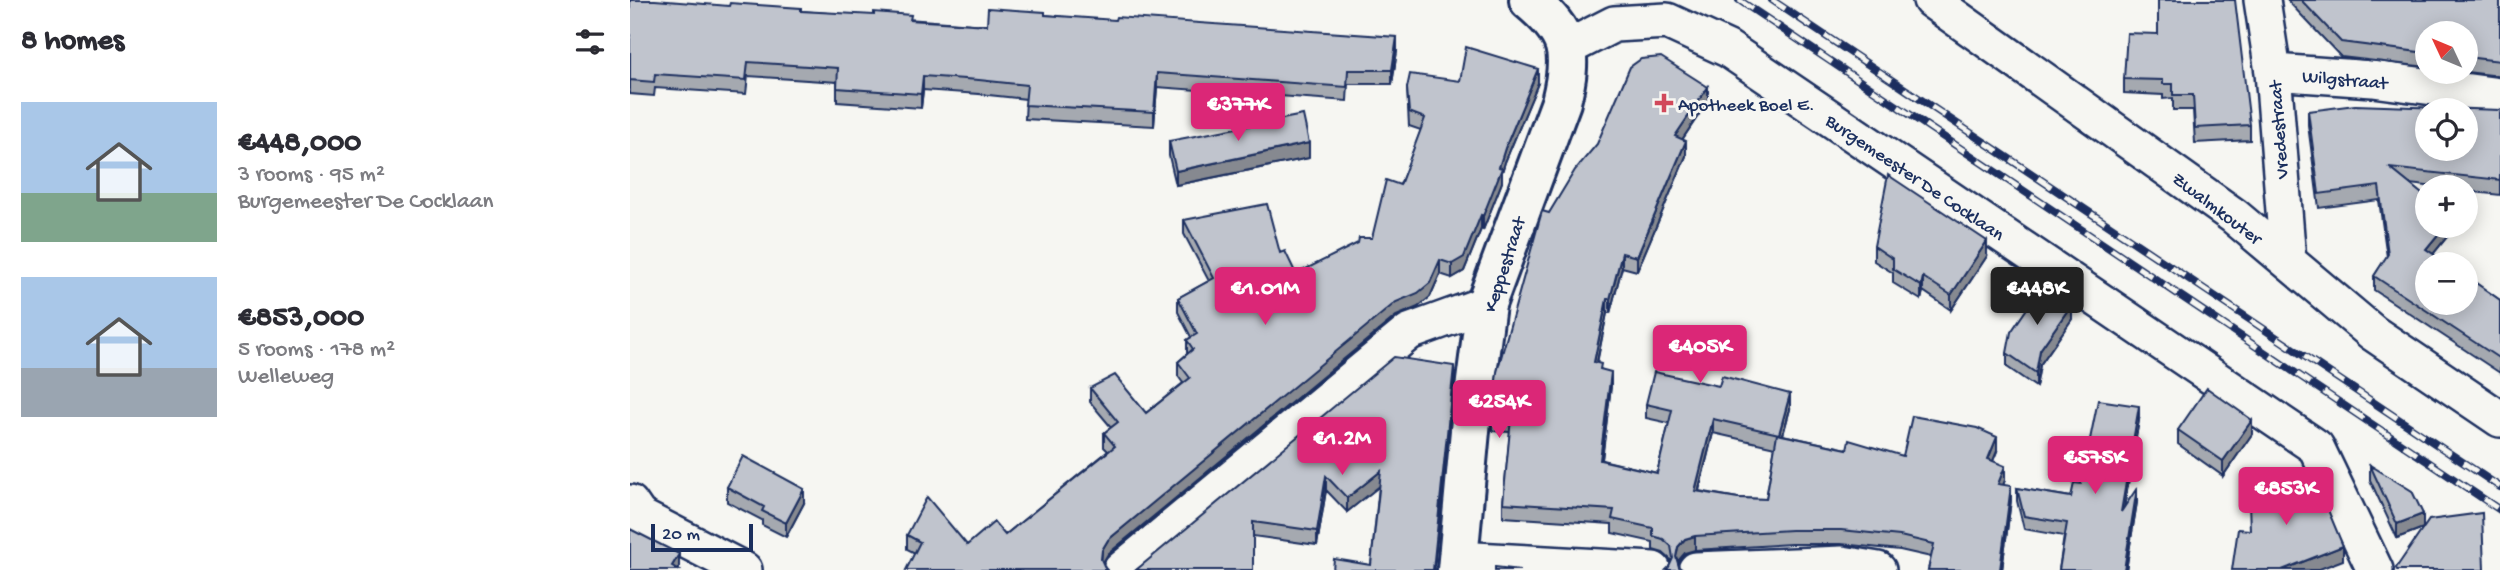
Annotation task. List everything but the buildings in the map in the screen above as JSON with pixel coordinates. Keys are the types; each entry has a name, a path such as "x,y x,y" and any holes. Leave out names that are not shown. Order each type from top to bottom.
{"street":[{"path":"1529,0 1546,14 1567,48"},
{"name":"Zwalmkouter","path":"1931,0 2234,216 2372,333 2500,419"},
{"name":"Vredestraat","path":"2262,0 2273,72 2288,261"},
{"name":"Burgemeester De Cocklaan","path":"1567,48 1614,24 1667,21 1728,49 2316,447 2375,570"},
{"name":"Keppestraat","path":"1457,564 1486,304 1560,102 1568,72 1567,48"},
{"name":"Wilgstraat","path":"2273,72 2373,79 2500,96"},
{"path":"1121,570 1409,332 1486,304"},
{"path":"630,503 639,516 744,570"},
{"path":"1457,564 1653,570"},
{"path":"1696,570 1842,564 1878,570"}],"railway":[{"path":"1739,0 2500,510"},
{"path":"1772,0 2500,487"}],"place":[{"name":"Apotheek Boel E.","path":"1664,103"}]}
